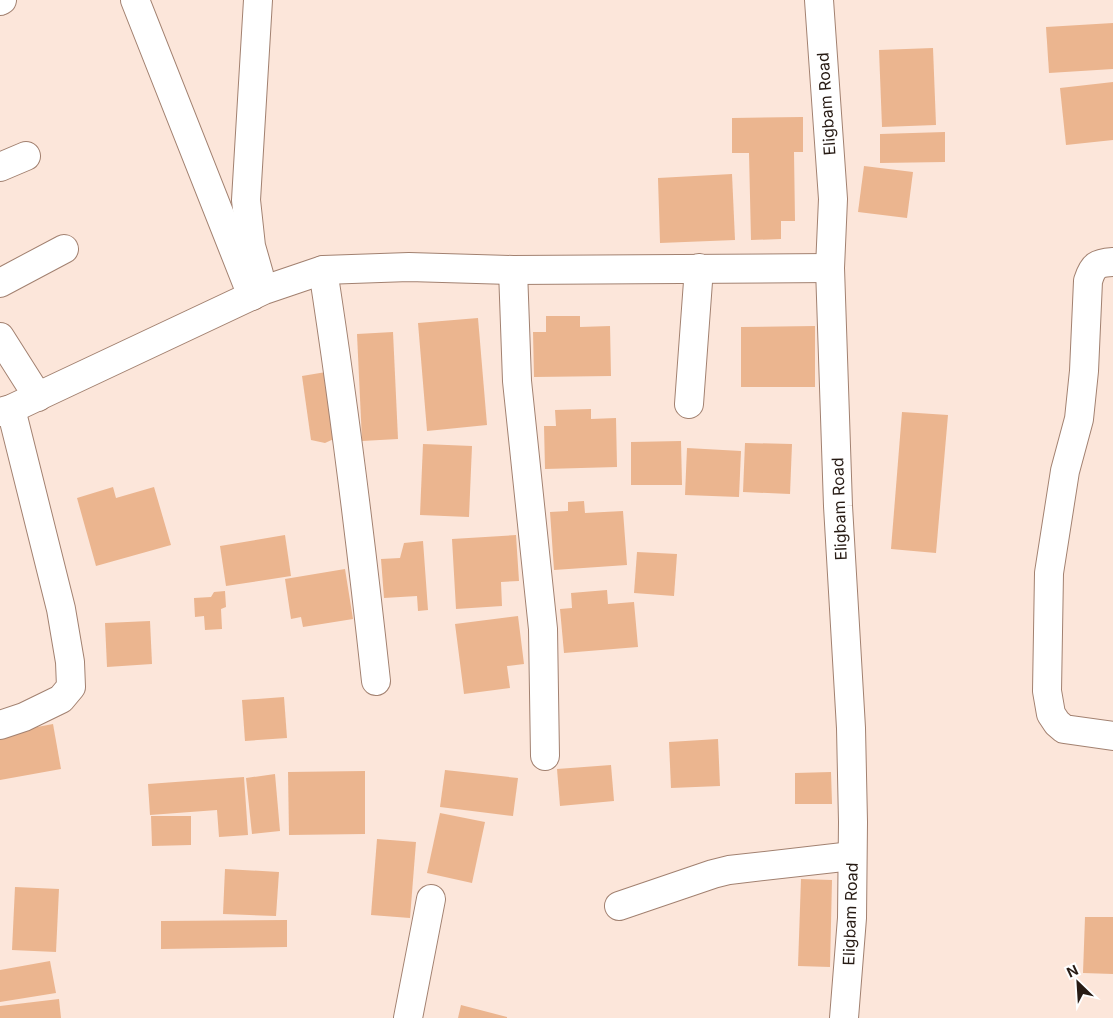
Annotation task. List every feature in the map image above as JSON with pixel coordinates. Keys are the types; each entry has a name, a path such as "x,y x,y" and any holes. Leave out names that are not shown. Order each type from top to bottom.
{"street":[{"path":"135,0 258,293"},
{"path":"258,0 246,200 258,293"},
{"name":"Eligbam Road","path":"819,0 833,199 830,268 838,506 851,728 851,928 844,1018"},
{"path":"0,167 26,156"},
{"path":"0,283 64,249"},
{"path":"1113,262 1100,263 1091,271 1088,281 1084,371 1079,419 1065,471 1049,573 1047,691 1051,714 1056,723 1064,729 1113,736"},
{"path":"0,725 24,717 61,699 71,687 70,662 61,609 6,411 258,293 323,270 409,267 513,270 830,268"},
{"path":"689,404 700,268"},
{"path":"323,270 361,541 376,681"},
{"path":"513,270 517,381 543,629 545,756"},
{"path":"0,337 38,397"},
{"path":"619,906 729,870 852,856"},
{"path":"408,1018 431,899"}],"building":[{"path":"1113,23 1113,69 1049,73 1046,27"},
{"path":"933,48 936,125 882,127 879,50"},
{"path":"1113,82 1113,140 1066,145 1060,88"},
{"path":"803,117 803,152 794,152 795,221 781,221 781,239 751,240 749,153 732,153 732,118"},
{"path":"945,132 945,162 880,163 880,134"},
{"path":"864,166 913,172 907,218 858,212"},
{"path":"732,174 735,240 660,243 658,178"},
{"path":"546,316 580,316 580,327 610,326 611,376 534,377 533,332 546,332"},
{"path":"478,318 487,425 427,431 418,323"},
{"path":"815,326 815,387 741,387 741,327"},
{"path":"393,332 398,439 362,441 357,334"},
{"path":"326,372 336,438 325,443 311,440 302,376"},
{"path":"591,409 591,419 616,418 617,467 545,469 544,426 556,426 555,410"},
{"path":"902,412 948,415 936,553 891,549"},
{"path":"681,441 682,485 631,485 631,442"},
{"path":"745,443 792,444 790,494 743,492"},
{"path":"423,444 472,446 469,517 420,515"},
{"path":"687,448 741,451 739,497 685,495"},
{"path":"113,487 116,498 154,487 171,545 96,566 77,498"},
{"path":"584,501 585,513 623,511 627,565 554,570 550,512 568,511 568,502"},
{"path":"285,535 291,576 226,586 220,546"},
{"path":"516,535 519,581 501,582 502,606 456,609 452,539"},
{"path":"423,541 428,610 418,611 417,596 384,598 381,559 400,558 404,543"},
{"path":"637,552 677,554 674,596 634,593"},
{"path":"345,569 353,619 303,627 301,617 291,619 285,579"},
{"path":"607,590 608,604 634,602 638,647 564,653 560,609 572,608 571,593"},
{"path":"225,591 226,607 221,609 222,629 205,630 204,616 195,617 194,598 211,597 214,592"},
{"path":"518,616 524,664 507,666 510,688 464,694 455,624"},
{"path":"150,621 152,664 107,667 105,623"},
{"path":"284,697 287,738 245,741 242,700"},
{"path":"53,724 61,769 0,780 0,734"},
{"path":"718,739 720,786 671,788 669,742"},
{"path":"611,765 614,801 560,806 557,769"},
{"path":"445,770 518,778 513,816 440,807"},
{"path":"365,771 365,834 289,835 288,772"},
{"path":"831,772 832,804 795,804 795,773"},
{"path":"275,774 280,831 252,834 246,778"},
{"path":"244,777 248,835 219,837 217,810 150,815 148,784"},
{"path":"440,813 485,822 472,883 427,873"},
{"path":"151,816 191,816 191,845 152,846"},
{"path":"377,839 416,842 410,918 371,915"},
{"path":"225,869 279,872 276,916 223,914"},
{"path":"801,879 832,880 830,967 798,966"},
{"path":"15,887 59,889 56,952 12,950"},
{"path":"1085,917 1113,917 1113,974 1083,973"},
{"path":"287,920 287,947 161,949 161,921"},
{"path":"50,961 56,993 0,1002 0,970"},
{"path":"59,999 61,1018 0,1018 0,1006"},
{"path":"461,1005 507,1017 507,1018 458,1018"}]}
